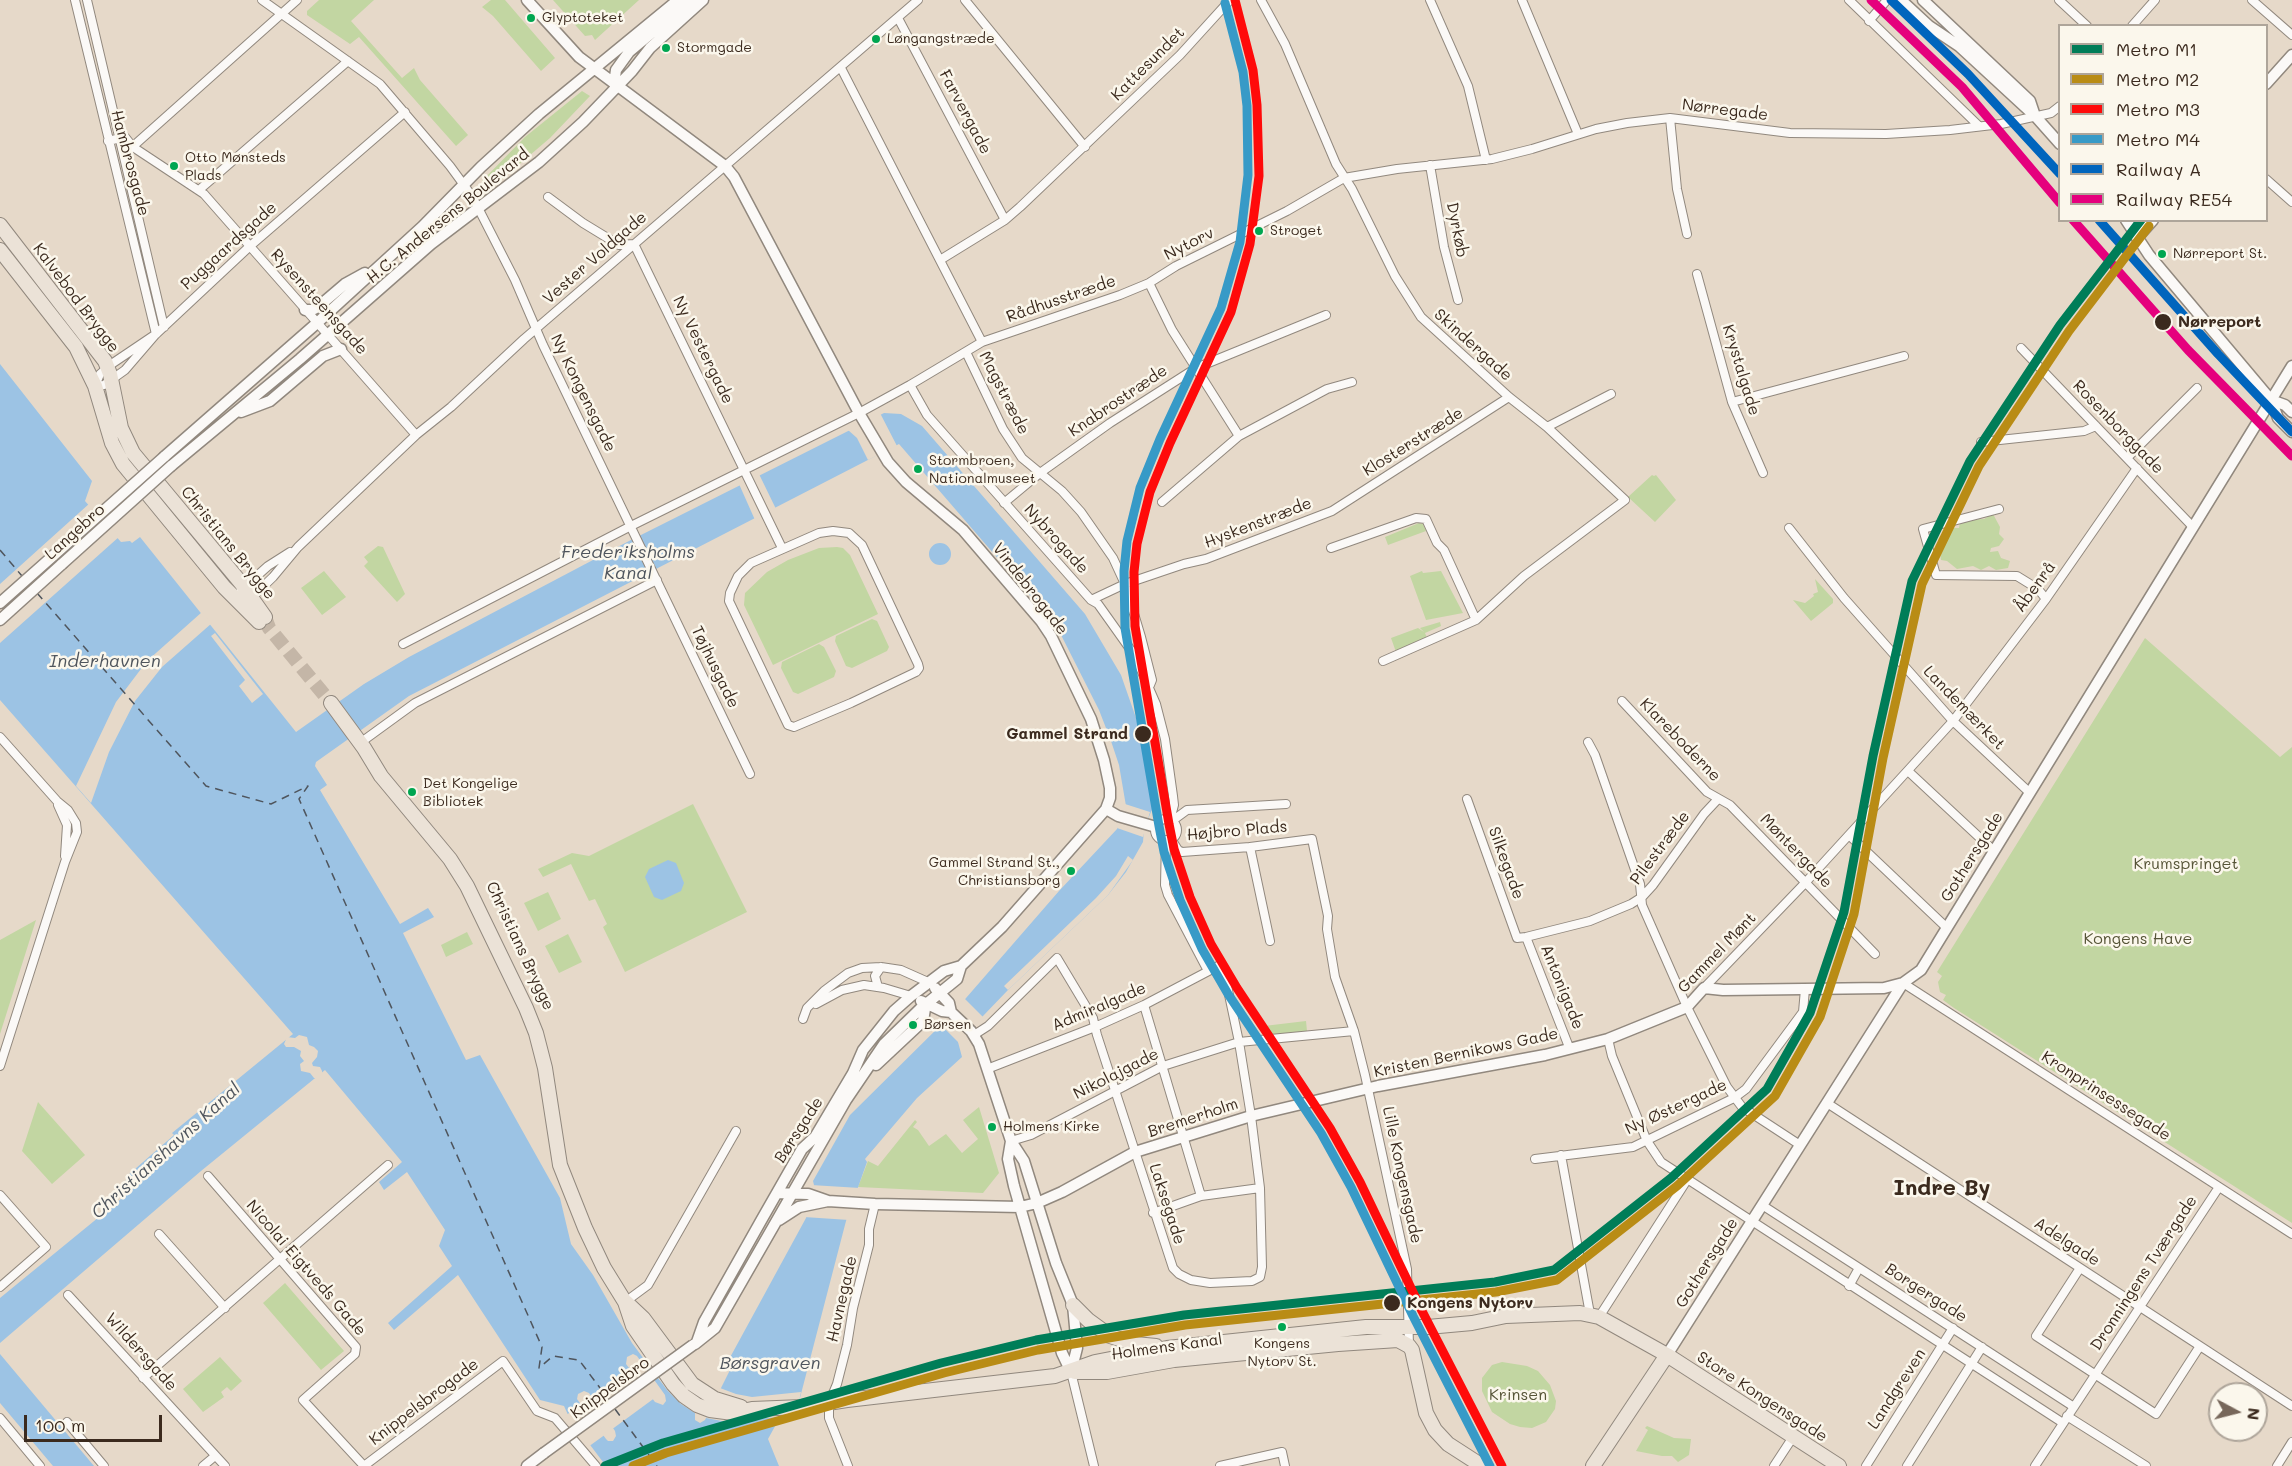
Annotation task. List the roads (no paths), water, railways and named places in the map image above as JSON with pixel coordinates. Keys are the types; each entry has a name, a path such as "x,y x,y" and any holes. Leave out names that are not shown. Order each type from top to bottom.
{"main road":[{"name":"Kalvebod Brygge","path":"0,225 87,336 110,374 127,442 133,453 164,490"},
{"name":"Kalvebod Brygge","path":"0,250 76,347 95,386 109,435 117,453 156,505"},
{"name":"Christians Brygge","path":"164,490 242,597"},
{"name":"Christians Brygge","path":"156,505 262,620"},
{"name":"Christians Brygge","path":"332,705 360,742 381,776 450,859 462,878 526,1008 541,1050 563,1176 598,1256 625,1302 643,1318 688,1380 712,1405 752,1409 829,1403"},
{"path":"1073,1305 1088,1320 1110,1336 1135,1344 1167,1348"},
{"path":"1409,1326 1444,1325 1506,1317 1594,1316 1666,1355 1593,1466"},
{"path":"1444,1325 1423,1333 1410,1346 1429,1422 1442,1438 1482,1466"},
{"name":"Holmens Kanal","path":"1071,1372 1095,1362 1167,1348 1366,1327 1409,1326"},
{"name":"Holmens Kanal","path":"1071,1372 1107,1372 1167,1361 1375,1340 1398,1340 1410,1346"},
{"name":"Store Kongensgade","path":"1666,1355 1839,1466"},
{"path":"829,1403 1055,1376 1071,1372"}],"street":[{"name":"Hambrosgade","path":"75,0 156,334"},
{"name":"Hambrosgade","path":"87,0 164,327"},
{"name":"Ny Kongensgade","path":"262,0 380,84 464,184 478,208 631,526"},
{"path":"112,156 123,154 133,147 297,0"},
{"path":"527,0 576,55 725,166 734,177 861,417"},
{"name":"H.C. Andersens Boulevard","path":"167,462 438,212 464,184 539,114 678,0"},
{"path":"618,86 615,77 616,70 629,52 691,0"},
{"name":"H.C. Andersens Boulevard","path":"167,462 232,416 431,244 558,146 618,86 650,48 703,0"},
{"name":"Vester Voldgade","path":"242,597 268,566 298,547 416,435 536,328 918,0"},
{"path":"965,0 1085,147"},
{"name":"Kattesundet","path":"940,260 1005,220 1180,55 1230,0"},
{"name":"Skindergade","path":"1261,0 1285,44 1302,88 1344,178 1352,189 1395,276 1421,317 1509,397 1547,427 1625,500 1524,576 1476,620"},
{"path":"1430,0 1468,86 1486,160"},
{"path":"1522,0 1578,134"},
{"path":"1849,0 1978,126"},
{"path":"1869,21 1887,0"},
{"path":"1901,0 1929,26 1959,46 2036,117 2058,142"},
{"path":"1923,0 2030,101 2036,117"},
{"path":"2059,0 2085,24"},
{"path":"2134,24 2155,0"},
{"path":"2252,0 2292,35"},
{"name":"Farvergade","path":"898,18 1005,220"},
{"path":"2268,82 2292,56"},
{"path":"108,141 125,137 133,147 199,190 348,61"},
{"path":"403,644 631,526 747,474 861,417 982,342 841,68"},
{"name":"Nørregade","path":"1344,178 1389,170 1486,160 1532,150 1578,134 1627,123 1670,118 1756,130 1820,134 1914,133 2036,117 2051,113 2058,108"},
{"name":"Puggaardsgade","path":"156,334 125,370 110,374 100,374 95,386 104,386 110,374 249,247 405,112"},
{"path":"1670,118 1677,189 1687,234"},
{"name":"Dyrkøb","path":"1430,165 1444,247 1458,300"},
{"name":"Nytorv","path":"1149,283 1176,266 1276,217 1344,178"},
{"path":"2268,180 2292,202"},
{"name":"Rysensteensgade","path":"199,190 416,435"},
{"path":"548,197 618,245 634,244"},
{"path":"2129,222 2137,238 2271,400 2278,418 2292,432"},
{"path":"2137,238 2151,222"},
{"name":"Ny Vestergade","path":"634,244 782,548"},
{"path":"305,310 318,307 345,284 374,270"},
{"name":"Krystalgade","path":"1697,274 1732,402 1763,473"},
{"path":"1149,283 1172,330 1239,436"},
{"name":"Rådhusstræde","path":"982,342 1149,283"},
{"name":"Knabrostræde","path":"1004,503 1040,473 1110,423 1196,368 1326,315"},
{"name":"Rosenborggade","path":"2021,348 2193,526"},
{"path":"232,416 270,401 323,356 341,349"},
{"name":"Magstræde","path":"966,352 1003,429 1022,458 1081,512 1113,558 1125,584"},
{"path":"1732,402 1904,356"},
{"name":"Gothersgade","path":"1666,1355 1903,982 1921,970 2292,366"},
{"path":"1162,502 1239,436 1327,389 1352,382"},
{"name":"Nybrogade","path":"910,385 927,414 1091,600"},
{"path":"2127,458 2197,388"},
{"path":"1547,427 1611,394"},
{"name":"Klosterstræde","path":"1332,511 1509,397"},
{"path":"2271,400 2285,405 2292,412"},
{"name":"Vindebrogade","path":"861,417 882,453 899,476 966,534 1052,636 1087,708 1099,741 1111,794 1106,809"},
{"path":"1981,442 2084,431 2096,426"},
{"name":"Langebro","path":"0,603 167,462"},
{"name":"Langebro","path":"0,620 167,462"},
{"name":"Åbenrå","path":"1908,771 1953,721 2046,599 2137,468"},
{"path":"1999,509 1923,529 1936,575 2017,576 2038,590 2046,599"},
{"name":"Hyskenstræde","path":"1125,584 1196,562 1332,511"},
{"path":"1331,549 1416,518 1426,519 1437,543 1444,550 1476,620 1383,661"},
{"name":"Tøjhusgade","path":"631,526 750,774"},
{"name":"Landemærket","path":"1789,528 1868,626 1953,721 2030,793"},
{"path":"843,532 853,536 862,545 918,664 916,672 805,724 794,727 788,725 729,601 733,585 744,569 751,563 782,548 819,533 843,532"},
{"path":"360,742 415,703 655,576"},
{"path":"1091,600 1125,584 1149,664 1152,680 1150,687"},
{"path":"1091,600 1098,604 1119,630 1135,656 1150,687 1161,719 1171,771 1174,806 1171,820 1177,830 1168,840 1166,885 1168,895 1208,971"},
{"name":"Klareboderne","path":"1622,701 1707,792 1718,799"},
{"path":"0,736 57,801 68,810 77,828 76,837 65,862 0,1066"},
{"path":"1588,742 1595,754 1640,884 1642,905 1687,1007 1727,1087 1742,1107 1800,1145"},
{"path":"1908,771 1994,851"},
{"name":"Gammel Mønt","path":"1569,1047 1608,1039 1687,1007 1908,771"},
{"name":"Silkegade","path":"1467,799 1521,938"},
{"name":"Møntergade","path":"1718,799 1730,805 1875,954"},
{"name":"Pilestræde","path":"1521,938 1590,921 1642,897 1704,814 1718,799"},
{"name":"Højbro Plads","path":"1151,826 1160,821 1171,820 1187,810 1286,804"},
{"path":"1106,809 1121,817 1151,826 1158,837 1168,840"},
{"name":"Børsgade","path":"695,1344 704,1322 802,1149 815,1137 863,1050 894,1011 944,971 961,966 1002,927 1106,809"},
{"path":"1849,835 1947,928"},
{"name":"Højbro Plads","path":"1168,840 1182,852 1312,839"},
{"name":"Lille Kongensgade","path":"1312,839 1328,921 1327,929 1335,977 1354,1031 1407,1269 1410,1346"},
{"path":"1250,847 1270,941"},
{"name":"Antonigade","path":"1521,938 1569,1047"},
{"name":"Laksegade","path":"972,1033 988,1026 1057,958 1093,1018 1154,1213 1173,1268 1179,1274 1191,1280 1210,1283 1252,1281 1260,1277 1262,1267 1260,1188"},
{"name":"Admiralgade","path":"987,1069 1095,1027 1144,1005 1220,965 1225,976 1239,1042"},
{"name":"Børsgade","path":"695,1344 715,1328 846,1100 884,1044 926,1003 957,979 961,966"},
{"path":"878,987 875,976 881,967"},
{"path":"803,1019 807,1008 824,991 848,973 862,968 881,967 910,972 928,982 949,1003 951,1012 972,1033 987,1069 1011,1141 1024,1161 1059,1271 1073,1305 1077,1348 1071,1372"},
{"path":"862,968 864,985"},
{"path":"848,988 862,968"},
{"path":"1704,988 1723,990 1884,988 1903,982"},
{"name":"Kronprinsessegade","path":"1903,982 2292,1234"},
{"path":"807,1008 848,988 864,985 911,996 942,1011 951,1012"},
{"name":"Ny Østergade","path":"1535,1159 1633,1146 1734,1098 1752,1081 1803,1012 1805,989"},
{"path":"1144,1005 1201,1196"},
{"name":"Nikolajgade","path":"1011,1141 1031,1135 1163,1066 1239,1042 1354,1031"},
{"path":"1608,1039 1612,1056 1647,1141 1660,1162 1942,1346 2146,1466"},
{"path":"1154,1213 1201,1196 1260,1188 1239,1042"},
{"name":"Kristen Bernikows Gade","path":"1368,1089 1545,1055 1569,1047"},
{"name":"Bremerholm","path":"1037,1203 1135,1152 1251,1116 1368,1089"},
{"name":"Adelgade","path":"1827,1103 2292,1406"},
{"path":"625,1302 648,1285 736,1131"},
{"path":"1011,1141 1009,1164 1062,1353 1071,1372 1094,1466"},
{"path":"1561,1155 1594,1316"},
{"path":"143,1378 388,1165"},
{"name":"Nicolai Eigtveds Gade","path":"208,1176 356,1347 356,1354 303,1400 364,1466"},
{"path":"1594,1316 1688,1180"},
{"name":"Dronningens Tværgade","path":"2035,1466 2219,1187"},
{"path":"777,1193 810,1194 828,1201 876,1204 1020,1207 1037,1203"},
{"path":"0,1195 46,1247 0,1287"},
{"path":"774,1224 794,1209 828,1201"},
{"name":"Havnegade","path":"829,1403 837,1384 847,1345 853,1308 869,1245 869,1229 876,1204"},
{"name":"Borgergade","path":"1762,1205 2074,1407"},
{"path":"159,1234 225,1308"},
{"path":"1849,1286 1859,1268"},
{"name":"Dronningens Tværgade","path":"2080,1268 2036,1336 2156,1414 2200,1346"},
{"name":"Wildersgade","path":"68,1295 225,1466"},
{"name":"Landgreven","path":"1866,1466 1953,1328"},
{"name":"Knippelsbro","path":"528,1466 695,1344"},
{"path":"1907,1466 1982,1347"},
{"name":"Knippelsbrogade","path":"364,1466 502,1361 537,1411 555,1418 596,1466"},
{"path":"829,1403 829,1418 848,1466"},
{"path":"0,1418 40,1466"},
{"path":"67,1422 104,1466"},
{"path":"1774,1466 1793,1437"},
{"path":"2277,1466 2292,1442"},
{"path":"1220,1466 1281,1452 1285,1466"},
{"path":"203,1466 215,1456"}],"water":[{"name":"Inderhavnen","path":"0,364 92,481 85,501 121,542 130,541 132,543 140,537 296,732 364,684 409,657 629,541 884,413 901,414 922,426 1085,614 1121,675 1143,738 1153,807 1144,829 1143,842 1126,872 1108,895 1008,990 958,1042 962,1057 917,1098 865,1159 867,1162 846,1221 795,1417 779,1419 768,1439 779,1466 606,1466 569,1417 564,1406 540,1400 458,1275 394,1330 388,1323 452,1266 439,1246 445,1230 407,1172 384,1190 379,1182 402,1162 325,1070 201,1171 0,1343 0,1298 121,1199 127,1176 174,1135 172,1133 293,1034 0,700","holes":["899,444 1057,627 1099,710 1111,741 1119,765 1126,806 1117,829 1059,891 953,1013 850,1115 813,1181 806,1218 727,1363 732,1366 705,1420 700,1423 695,1420 695,1413 681,1404 667,1390 632,1343 593,1275 571,1244 560,1198 480,1055 466,1060 403,933 434,917 428,908 400,924 320,790 327,785 315,766 316,762 409,696","633,1354 637,1356 665,1395 666,1401 663,1405 655,1402 626,1364 627,1357","584,1391 589,1393 615,1431 616,1436 613,1441 606,1439 577,1399 578,1394"]},
{"path":"940,543 948,546 951,554 948,562 940,565 932,562 929,554 932,546"},
{"path":"668,860 676,863 684,883 681,891 662,900 654,897 645,877 649,869"},
{"path":"0,1354 94,1466 53,1466 0,1403"}],"tunnel":[{"path":"265,617 269,628 331,703"}],"metro line":[{"name":"M3","path":"1235,0 1253,70 1257,105 1259,176 1250,244 1231,312 1170,443 1150,492 1137,544 1134,572 1135,626 1169,824 1174,849 1190,897 1211,944 1237,988 1330,1128 1360,1182 1422,1311 1502,1466"},
{"name":"M4","path":"1225,3 1243,72 1247,106 1248,175 1240,242 1221,308 1160,439 1140,488 1127,541 1124,571 1125,628 1159,826 1164,852 1180,900 1202,949 1228,994 1321,1133 1351,1187 1413,1316 1490,1466"},
{"name":"M1","path":"605,1466 663,1443 941,1363 1036,1340 1184,1315 1495,1282 1554,1270 1671,1178 1767,1089 1810,1013 1844,912 1873,756 1912,581 1970,461 2060,325 2139,222"},
{"name":"M2","path":"633,1466 666,1453 944,1373 1038,1350 1185,1325 1496,1292 1557,1280 1677,1186 1775,1096 1820,1017 1854,914 1883,758 1922,584 1979,466 2069,331 2149,226"}],"rail line":[{"name":"RE54","path":"1871,0 1962,87 2058,201"},
{"name":"A","path":"1891,0 1968,74 2058,172"},
{"name":"RE54","path":"2075,222 2188,350 2292,456"},
{"name":"A","path":"2101,222 2218,354 2292,432"}],"place":[{"name":"Glyptoteket","path":"531,18"},
{"name":"Løngangstræde","path":"876,39"},
{"name":"Stormgade","path":"666,48"},
{"name":"Otto Mønsteds Plads","path":"174,166"},
{"name":"Stroget","path":"1259,231"},
{"name":"Nørreport St.","path":"2162,254"},
{"name":"Nørreport","path":"2163,322"},
{"name":"Stormbroen, Nationalmuseet","path":"918,469"},
{"name":"Gammel Strand","path":"1143,734"},
{"name":"Det Kongelige Bibliotek","path":"412,792"},
{"name":"Gammel Strand St., Christiansborg","path":"1071,871"},
{"name":"Børsen","path":"913,1025"},
{"name":"Holmens Kirke","path":"992,1127"},
{"name":"Kongens Nytorv","path":"1392,1303"},
{"name":"Kongens Nytorv St.","path":"1282,1327"}],"district":[{"name":"Indre By","path":"1942,1188"}],"water label":[{"name":"Frederiksholms Kanal","path":"628,562"},
{"name":"Christianshavns Kanal","path":"166,1151"},
{"name":"Børsgraven","path":"770,1363"}],"park label":[{"name":"Krumspringet","path":"2186,864"},
{"name":"Kongens Have","path":"2138,939"},
{"name":"Krinsen","path":"1518,1395"}]}
